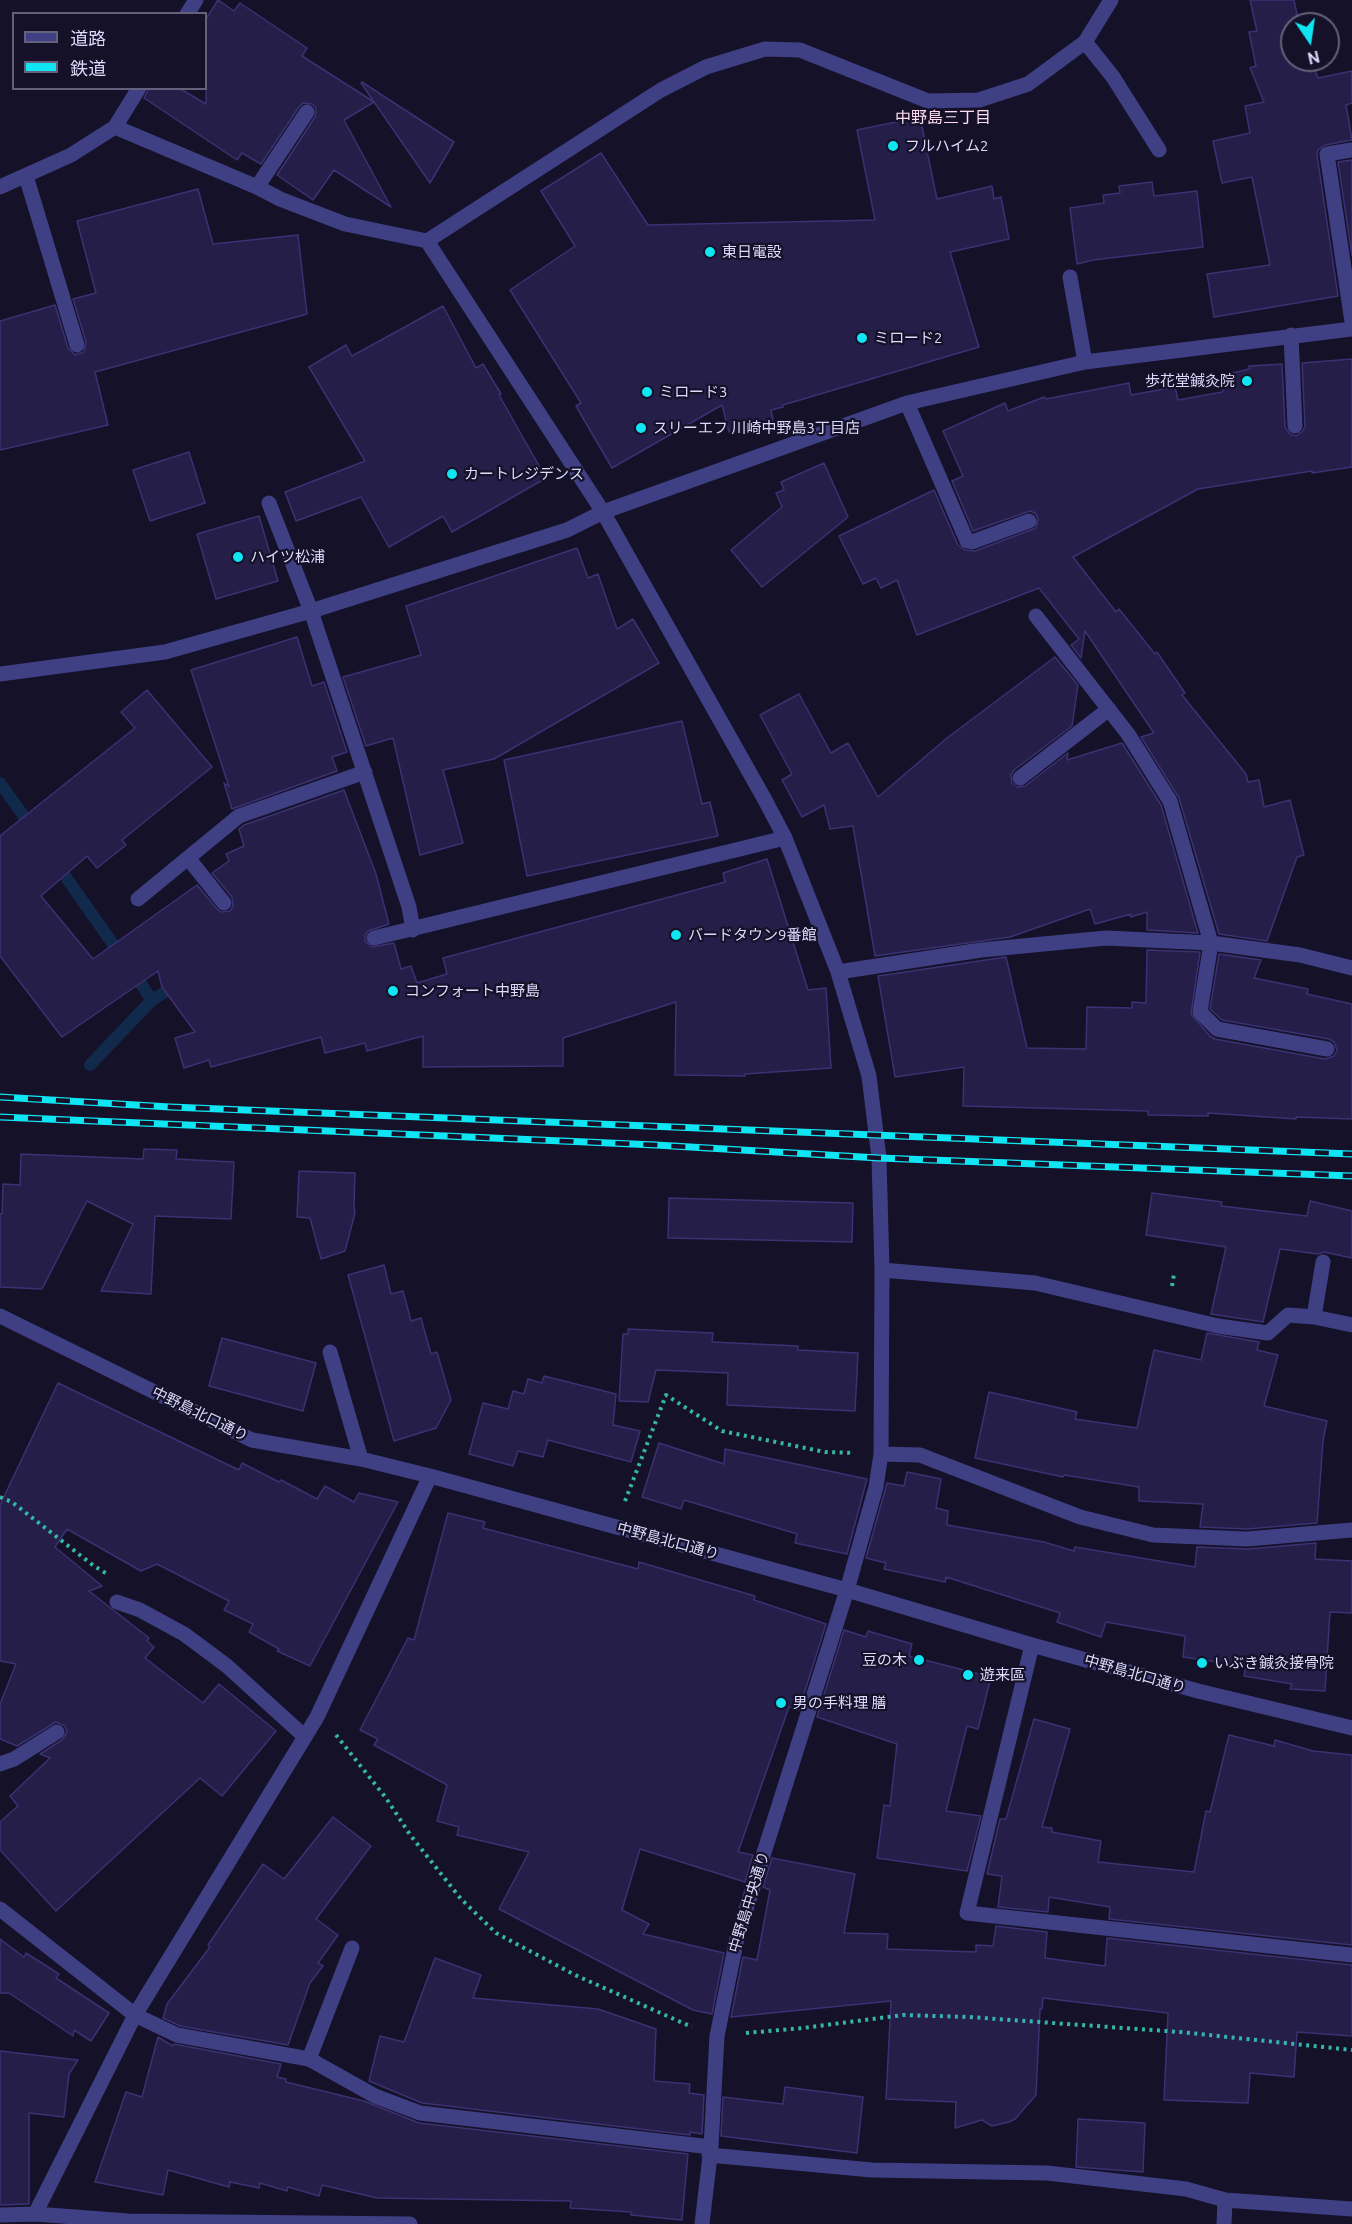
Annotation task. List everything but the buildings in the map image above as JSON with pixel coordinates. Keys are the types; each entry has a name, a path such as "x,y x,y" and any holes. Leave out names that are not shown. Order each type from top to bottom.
{"street":[{"path":"115,127 280,199 345,224 427,240 661,90 706,67 765,49 800,50 928,101 979,100 1028,84 1085,42 1111,0"},
{"path":"1085,42 1113,77 1159,150"},
{"path":"0,187 71,155 115,127 138,90"},
{"path":"257,187 307,112"},
{"path":"1352,150 1327,154 1352,322"},
{"path":"26,176 77,345"},
{"name":"中野島中央通り","path":"427,240 603,512 785,838 838,972 869,1076 879,1158 882,1270 881,1455 876,1487 847,1590 737,1938 717,2036 710,2151 702,2224"},
{"path":"1070,277 1085,362"},
{"path":"0,674 165,652 310,611 567,530 603,512 907,403 1019,375 1085,362 1352,329"},
{"path":"1291,335 1295,426"},
{"path":"907,403 967,541 972,542 1029,520"},
{"path":"269,504 310,611 409,908 413,930"},
{"path":"1035,616 1128,734 1170,801 1211,943 1200,1012 1216,1029 1328,1049"},
{"path":"1020,778 1109,709"},
{"path":"138,899 239,816 364,772"},
{"path":"374,938 785,838"},
{"path":"188,858 224,903"},
{"path":"838,972 981,950 1106,938 1211,943 1300,955 1352,968"},
{"path":"1314,1317 1323,1262"},
{"path":"882,1270 1035,1283 1218,1326 1268,1333 1288,1315 1314,1317 1352,1325"},
{"name":"中野島北口通り","path":"0,1316 252,1440 361,1459 430,1476 847,1590 1198,1692 1352,1728"},
{"path":"330,1352 361,1459"},
{"path":"881,1455 920,1455 1080,1517 1153,1535 1247,1539 1352,1530"},
{"path":"35,2214 135,2015 317,1717 430,1476"},
{"path":"117,1602 140,1610 184,1634 227,1666 304,1736"},
{"path":"1032,1645 967,1913 1352,1955"},
{"path":"0,1764 14,1759 57,1732"},
{"path":"0,1909 135,2015 177,2035 309,2059 375,2096 420,2114 872,2170 1047,2173 1186,2189 1225,2200 1352,2209"},
{"path":"309,2059 352,1948"},
{"path":"1224,2224 1225,2200"},
{"path":"0,2215 35,2214 128,2223 410,2224"}],"path":[{"path":"615,1527 666,1395 722,1431 825,1452 881,1455"},
{"path":"0,1497 12,1502 94,1566 118,1580"},
{"path":"317,1717 339,1739 386,1798 411,1836 461,1899 496,1933 585,1979 717,2036 903,2015 969,2017 1180,2031 1352,2050"}],"waterway":[{"path":"0,783 33,829"},
{"path":"56,863 122,957"},
{"path":"132,971 152,1000"},
{"path":"90,1065 152,1000 180,983"}],"railway":[{"path":"0,1097 170,1107 1352,1154"},
{"path":"0,1117 656,1145 879,1158 1352,1176"}],"place":[{"name":"フルハイム2","path":"893,146"},
{"name":"東日電設","path":"710,252"},
{"name":"ミロード2","path":"862,338"},
{"name":"歩花堂鍼灸院","path":"1247,381"},
{"name":"ミロード3","path":"647,392"},
{"name":"スリーエフ 川崎中野島3丁目店","path":"641,428"},
{"name":"カートレジデンス","path":"452,474"},
{"name":"ハイツ松浦","path":"238,557"},
{"name":"バードタウン9番館","path":"676,935"},
{"name":"コンフォート中野島","path":"393,991"},
{"name":"豆の木","path":"919,1660"},
{"name":"いぶき鍼灸接骨院","path":"1202,1663"},
{"name":"遊来區","path":"968,1675"},
{"name":"男の手料理 膳","path":"781,1703"}],"district":[{"name":"中野島三丁目","path":"943,118"}]}
